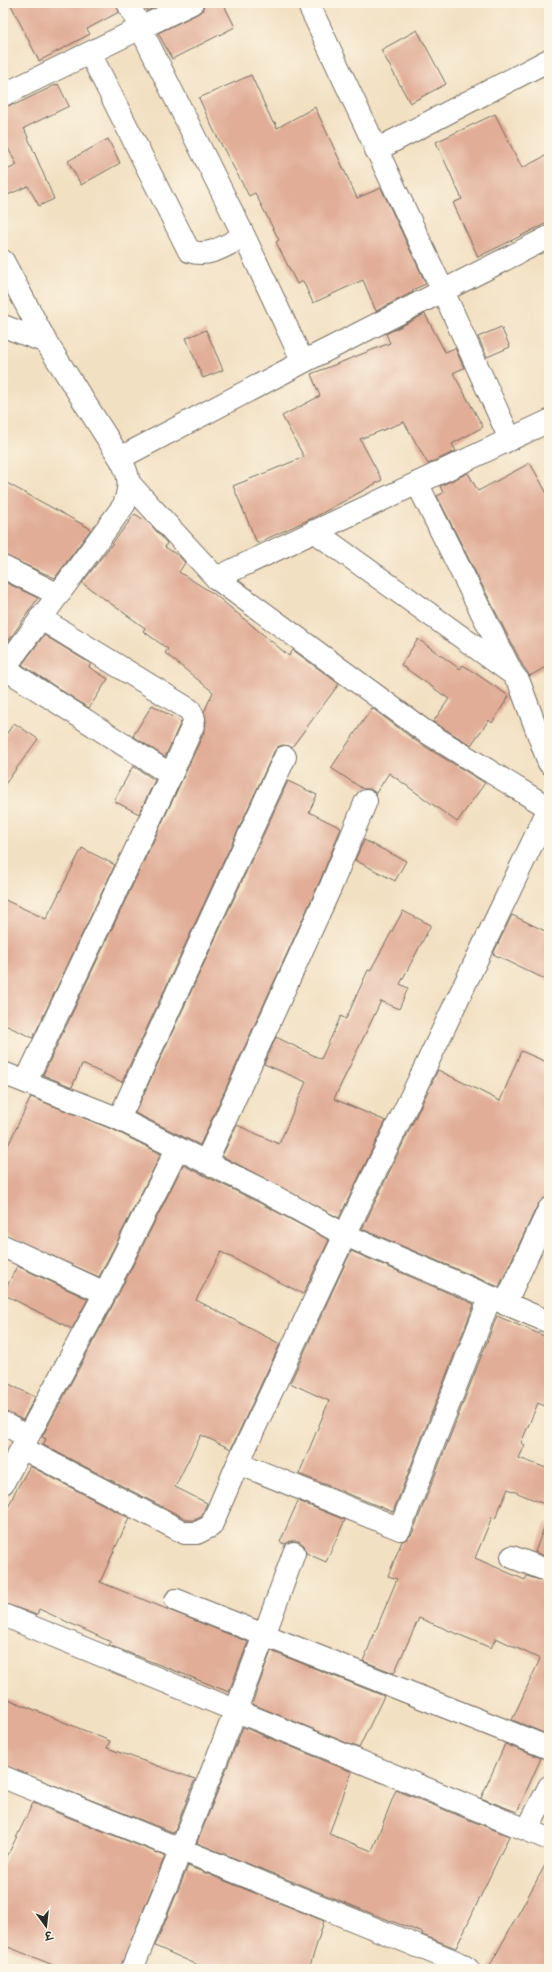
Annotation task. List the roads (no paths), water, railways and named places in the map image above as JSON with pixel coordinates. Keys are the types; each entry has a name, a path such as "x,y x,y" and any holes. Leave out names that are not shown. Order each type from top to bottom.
{"street":[{"path":"128,3 244,236 303,362"},
{"path":"3,95 192,3"},
{"path":"308,3 443,291 510,439"},
{"path":"90,53 189,251 199,254 210,253 244,236"},
{"path":"376,150 549,60"},
{"path":"120,458 303,362 549,237"},
{"path":"3,261 46,342 128,472 129,483 128,493 124,505 57,594 4,669 171,775"},
{"path":"3,326 46,342"},
{"path":"216,578 510,439 548,426"},
{"path":"3,1423 25,1443 185,1533 204,1531 211,1526 238,1463 549,808 423,730 216,578 129,483"},
{"path":"417,483 512,674 518,682 549,764"},
{"path":"314,531 512,674"},
{"path":"3,567 57,594"},
{"path":"26,1081 194,725 194,719 190,710 40,618"},
{"path":"119,1119 285,757"},
{"path":"206,1162 331,886 366,801"},
{"path":"3,1073 119,1119 264,1191 346,1235 549,1322"},
{"path":"3,1483 105,1293 177,1149"},
{"path":"238,1463 400,1529 497,1301 548,1215"},
{"path":"3,1246 105,1293"},
{"path":"132,1969 182,1850 265,1635 294,1553"},
{"path":"512,1557 549,1571"},
{"path":"176,1600 549,1748"},
{"path":"3,1614 549,1840"},
{"path":"3,1777 460,1963 468,1969"},
{"path":"527,1830 549,1788"}]}
